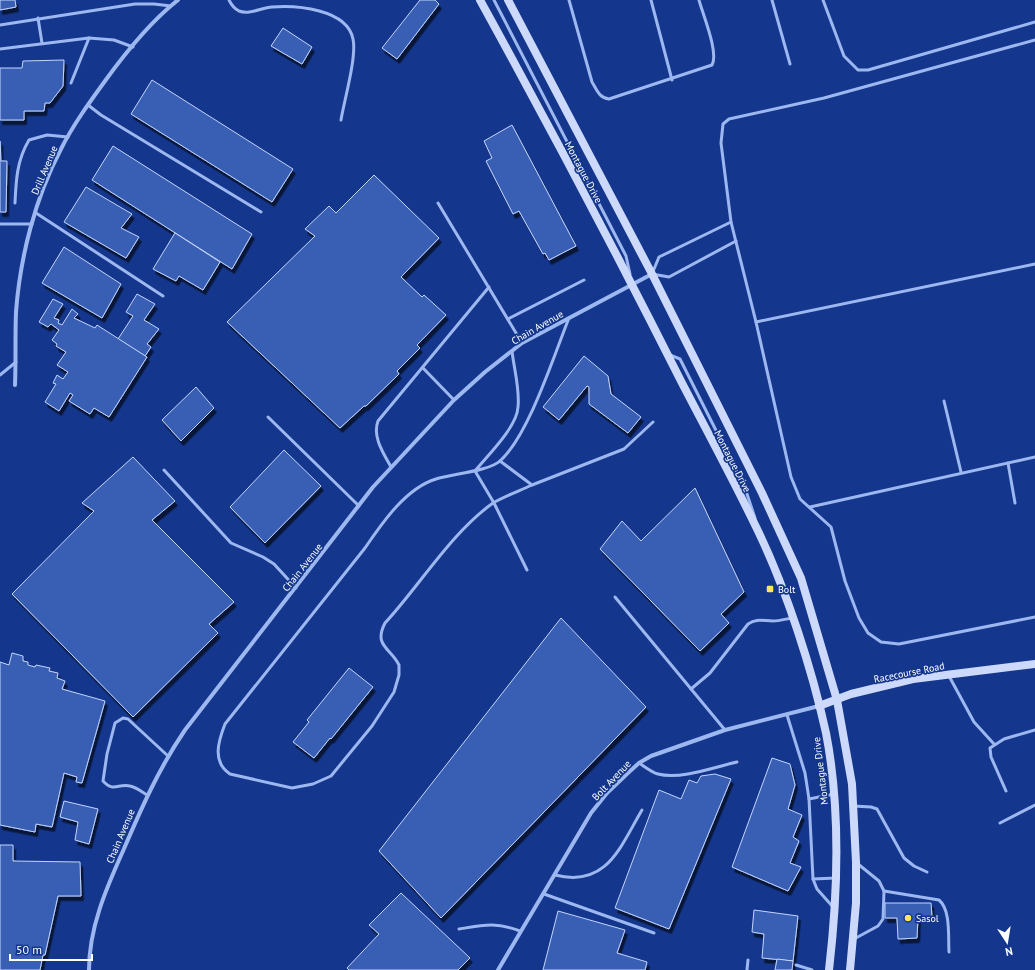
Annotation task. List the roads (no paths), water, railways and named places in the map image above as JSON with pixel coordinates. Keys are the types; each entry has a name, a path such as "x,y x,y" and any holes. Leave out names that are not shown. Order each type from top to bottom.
{"main road":[{"name":"Montague Drive","path":"480,0 632,284 760,535 781,586 819,706 826,734 834,794 836,878 835,909 829,970"},
{"name":"Montague Drive","path":"508,0 652,274 762,493 797,570 820,639 837,700 854,806 856,862 853,940 850,970"},
{"name":"Racecourse Road","path":"986,670 1035,660"},
{"name":"Racecourse Road","path":"819,706 914,680 1035,664"}],"street":[{"name":"Drill Avenue","path":"15,385 16,312 25,249 36,212 60,150 88,105 133,47 178,0"},
{"name":"Chain Avenue","path":"89,970 91,942 97,918 112,876 147,795 168,756 185,730 358,506 391,467 454,400 522,343 652,274"},
{"name":"Bolt Avenue","path":"498,970 591,813 607,793 639,763 668,749 725,730 819,706"}],"lane":[{"path":"229,0 237,11 246,12 271,8 305,8 328,14 345,26 353,39 354,51 341,120"},
{"path":"494,0 626,256 632,284"},
{"path":"569,0 592,82 603,98 609,99 672,80 712,65 714,62 714,52 699,0"},
{"path":"651,0 672,80"},
{"path":"772,0 790,64"},
{"path":"823,0 844,56 858,70 868,70 1035,22"},
{"path":"0,25 135,4 171,6"},
{"path":"38,18 42,43"},
{"path":"0,49 89,38 109,40 133,47"},
{"path":"71,83 89,38"},
{"path":"1035,40 824,98 729,118 723,124 721,143 731,222 756,322 791,477 800,499 831,527 845,581 859,618 868,633 882,642 899,644 1035,617"},
{"path":"88,105 108,119 261,212"},
{"path":"15,203 18,168 21,155 29,140 47,136 68,137"},
{"path":"438,204 522,343"},
{"path":"36,212 163,296"},
{"path":"731,222 659,258 652,274 669,277 736,241"},
{"path":"0,224 33,224"},
{"path":"756,322 1035,264"},
{"path":"508,319 584,280"},
{"path":"391,467 383,452 376,429 378,421 489,287"},
{"path":"569,317 525,425 500,462 475,471 435,479 421,486 403,501 384,521 365,548 225,724 219,739 219,759 223,769 230,774 292,788 312,784 331,776 372,726 394,692 398,680 399,665 384,647 381,639 382,628 452,542 475,518 494,503 532,485 624,449 654,422"},
{"path":"475,471 506,432 517,412 518,402 512,351"},
{"path":"0,375 16,362"},
{"path":"423,368 454,400"},
{"path":"944,401 961,472"},
{"path":"268,417 358,506"},
{"path":"810,507 961,472 1035,457"},
{"path":"500,462 532,485"},
{"path":"1008,463 1015,503"},
{"path":"164,470 231,543 263,557 274,564 296,588"},
{"path":"475,471 494,503 527,570"},
{"path":"614,597 725,730"},
{"path":"691,689 710,673 748,624 761,619 773,621 792,618"},
{"path":"949,675 974,722 994,744"},
{"path":"787,715 804,773 809,799 813,879 819,892 835,909"},
{"path":"147,795 131,786 114,788 107,786 103,781 107,754 115,723 123,718 128,719 168,756"},
{"path":"1006,791 990,757 990,748 994,744 1004,739 1035,730"},
{"path":"639,763 657,774 671,776 738,762"},
{"path":"809,799 834,794"},
{"path":"1000,824 1035,804"},
{"path":"854,806 871,807 877,809 904,858 914,866 927,872"},
{"path":"555,875 569,878 590,875 603,869 615,855 642,810"},
{"path":"853,940 867,933 881,923 884,891 879,882 856,862"},
{"path":"813,879 836,878"},
{"path":"884,891 939,900 943,903 947,917 949,952"},
{"path":"544,894 654,933"},
{"path":"459,928 503,924 520,931"},
{"path":"747,970 748,960"},
{"path":"796,965 812,970"}],"place":[{"name":"Bolt","path":"770,589"},
{"name":"Sasol","path":"908,918"}]}
